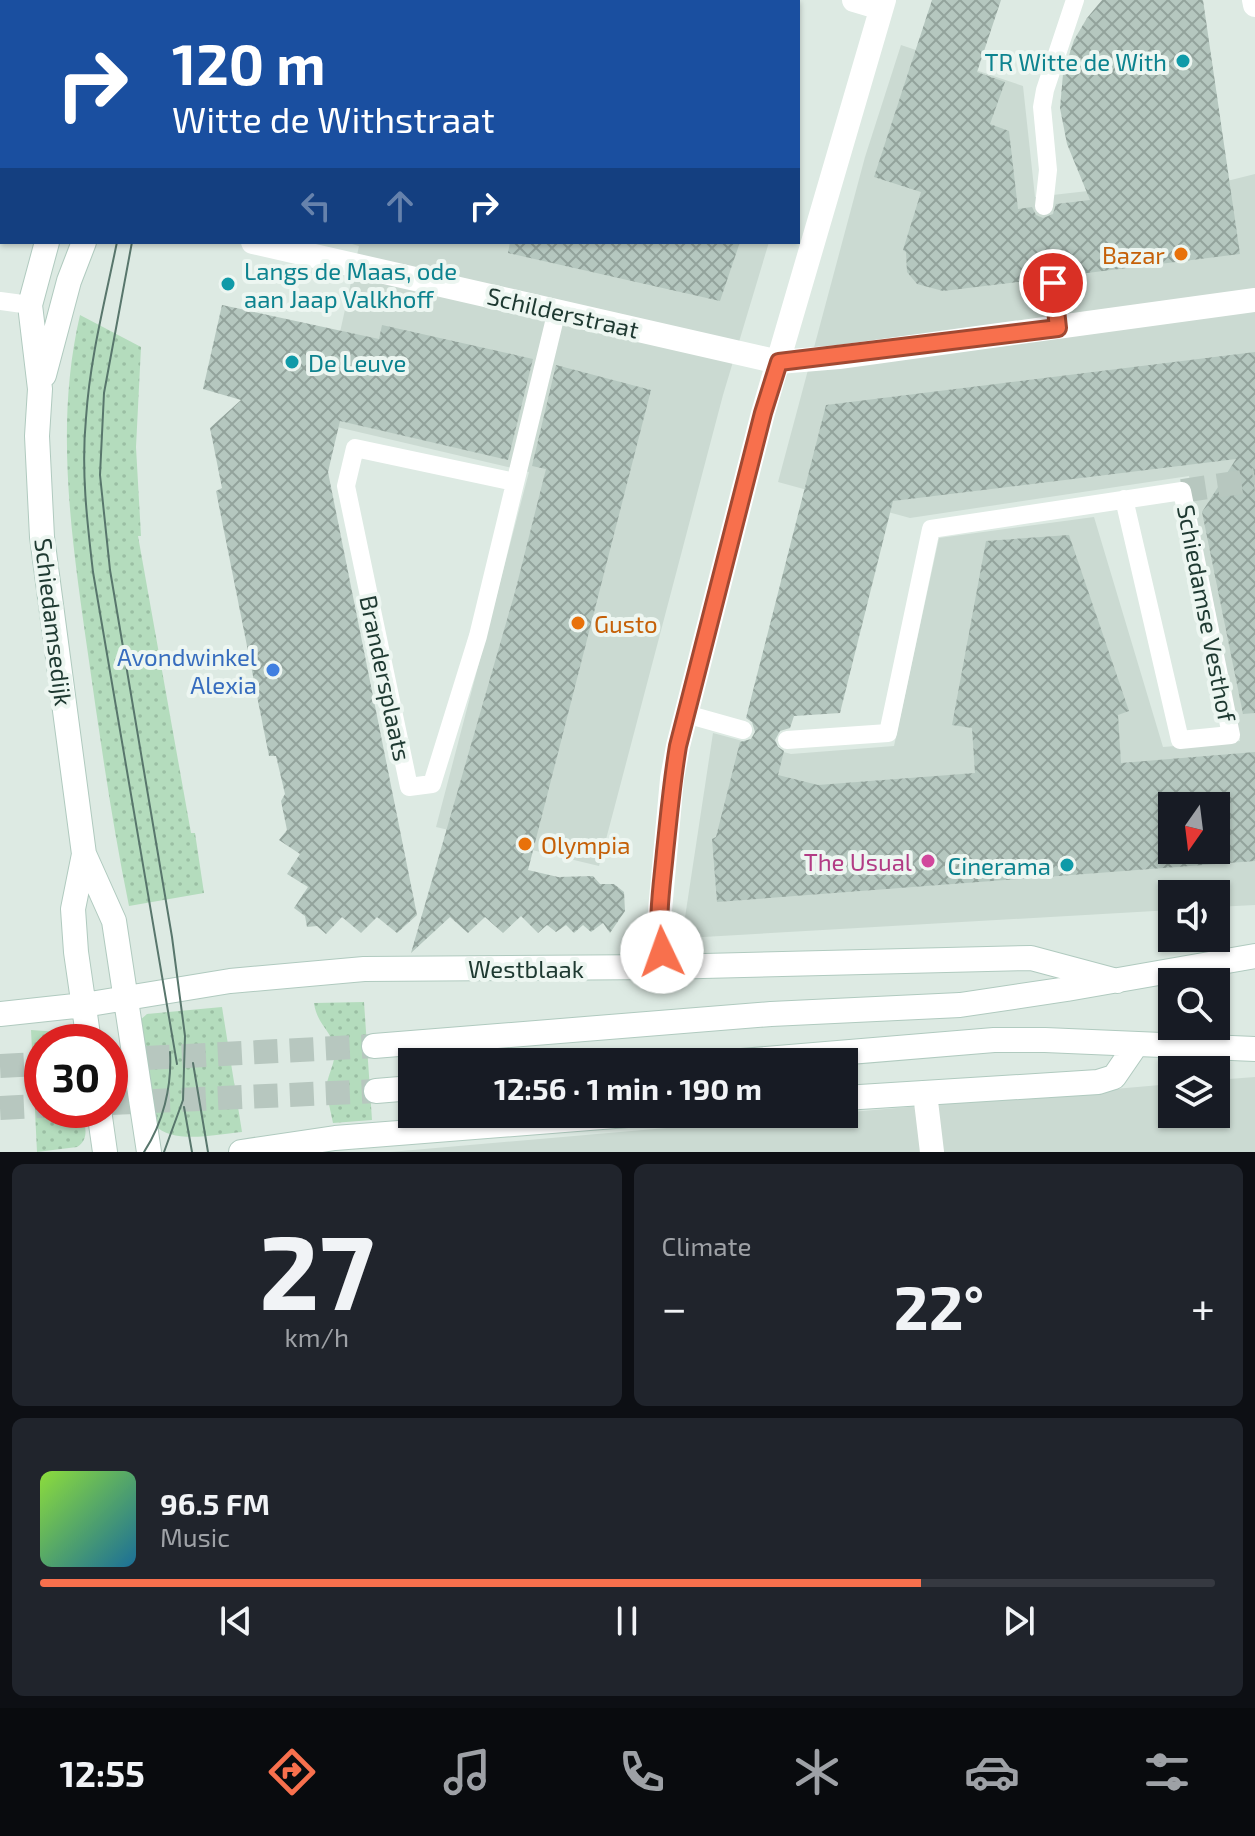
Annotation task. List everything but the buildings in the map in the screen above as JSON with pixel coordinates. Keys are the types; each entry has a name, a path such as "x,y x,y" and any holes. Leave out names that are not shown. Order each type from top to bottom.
{"main road":[{"path":"663,967 658,932 661,897 672,779 686,714 763,413 882,4 854,0"},
{"name":"Schiedamsedijk","path":"46,244 30,305 40,389 37,436 42,537 84,854 114,921 149,1152"},
{"name":"Schiedamsedijk","path":"40,389 69,281 83,244"},
{"name":"Schilderstraat","path":"262,244 779,362"},
{"path":"779,362 1255,300"},
{"name":"Schiedamsedijk","path":"84,854 73,909 87,1024"},
{"name":"Westblaak","path":"374,1046 771,1014 960,1005 1255,956"},
{"name":"Westblaak","path":"0,1014 84,1005 230,981 364,969 663,967 1031,958 1117,981"},
{"path":"858,1051 994,1040 1255,1049"},
{"path":"858,1097 1098,1082 1114,1077 1136,1045"},
{"path":"376,1091 398,1089"},
{"path":"925,1093 932,1152"},
{"path":"102,1128 105,1152"},
{"path":"241,1152 335,1138 462,1128"}],"lane":[{"path":"1044,206 1048,170 1043,98 1054,56 1075,0"},
{"path":"1053,283 1058,328"},
{"path":"0,301 30,305"},
{"name":"Brandersplaats","path":"515,482 355,448 346,486 409,787 432,784 478,636 557,310"},
{"name":"Schiedamse Vesthof","path":"787,740 888,733 931,529 1124,499 1182,491 1231,735 1180,740 1124,499"},
{"path":"686,714 743,730"}],"shaded area":[{"path":"901,45 1023,86 1035,197 1088,191 1092,200 1255,174 1255,905 1230,906 1230,880 1158,880 1158,911 686,938 684,924 713,733 791,754 894,746 939,538 1094,517 1163,747 1240,741 1189,476 910,518 778,482 865,157"},
{"path":"352,244 768,244 723,395 599,866 436,827 529,472 320,423 359,246"},
{"path":"1255,1077 1255,1152 390,1152 666,1128 858,1128 858,1111 1158,1085 1158,1128 1230,1128 1230,1079"}],"green space":[{"path":"80,315 141,347 136,447 141,536 138,536 204,893 129,906 82,612 68,484 68,399"},
{"path":"364,1002 372,1120 333,1123 327,1089 334,1048 314,1003"},
{"path":"222,1007 242,1132 196,1137 172,1135 155,1125 139,1021 147,1014"},
{"path":"36,1128 85,1128 84,1140 77,1147 37,1152"}],"tunnel":[{"path":"1182,491 1255,480"},
{"path":"128,1059 374,1046"},
{"path":"0,1066 24,1065"},
{"path":"128,1102 376,1091"},
{"path":"0,1108 24,1107"}],"tram line":[{"path":"117,244 88,396 85,495 93,572 177,1064"},
{"path":"132,244 104,393 100,475 110,570 172,937 185,1036 183,1100 164,1152"},
{"path":"144,1152 165,1104 170,1052"},
{"path":"193,1063 208,1152"},
{"path":"184,1107 192,1152"}],"place":[{"name":"TR Witte de With","path":"1183,61"},
{"name":"Bazar","path":"1181,254"},
{"name":"Langs de Maas, ode aan Jaap Valkhoff","path":"228,284"},
{"name":"De Leuve","path":"292,362"},
{"name":"Gusto","path":"578,623"},
{"name":"Avondwinkel Alexia","path":"273,670"},
{"name":"Olympia","path":"525,844"},
{"name":"The Usual","path":"928,861"},
{"name":"Cinerama","path":"1067,865"}],"route":[{"path":"662,952 658,932 672,779 678,746 763,413 779,362 1058,328 1053,283"}]}
